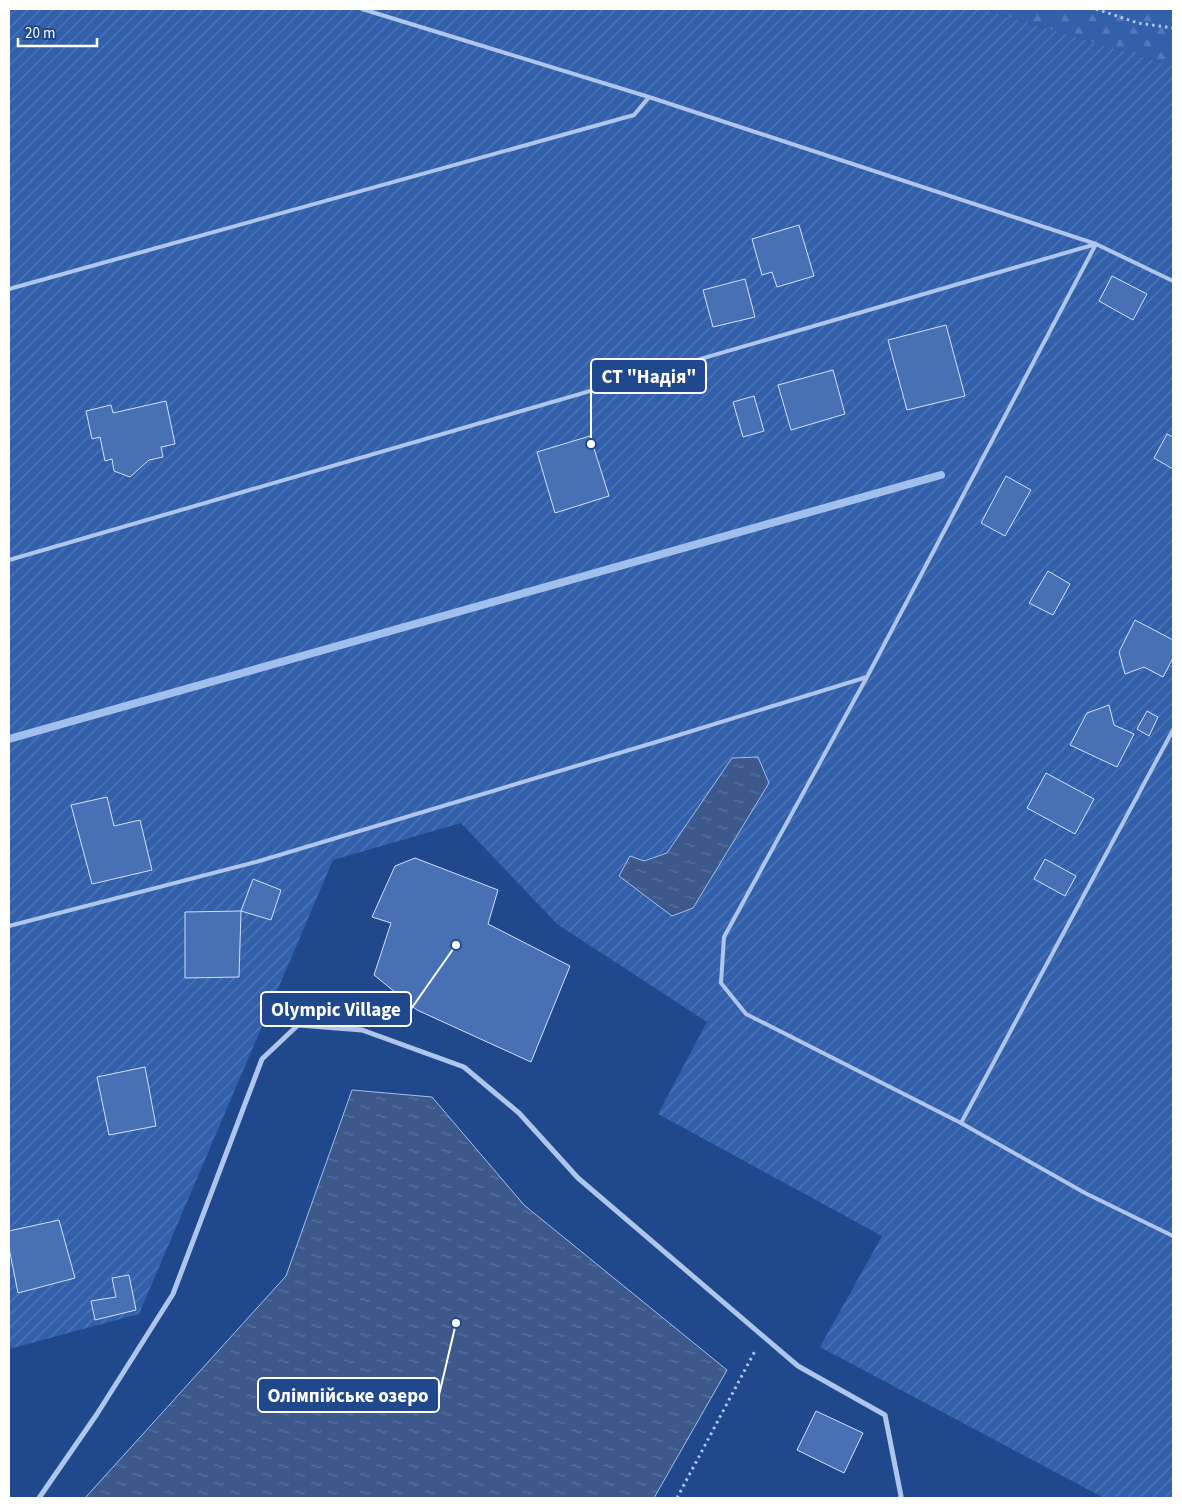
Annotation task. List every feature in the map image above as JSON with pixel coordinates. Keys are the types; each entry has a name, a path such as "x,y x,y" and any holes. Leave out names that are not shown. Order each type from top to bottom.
{"street":[{"path":"39,1498 97,1414 173,1294 262,1059 298,1025 362,1030 464,1067 518,1113 578,1178 798,1366 885,1415 902,1496 900,1498"}],"lane":[{"path":"362,9 649,97 1096,244 1173,281"},
{"path":"9,289 634,115 649,97"},
{"path":"9,560 1096,244"},
{"path":"1096,244 868,676 724,937 721,983 746,1014 961,1123 1085,1193 1173,1236"},
{"path":"9,926 256,862 868,676"},
{"path":"961,1123 1173,730"}],"path":[{"path":"1096,9 1138,23 1173,28"},
{"path":"677,1498 763,1336"}],"green space":[{"path":"9,9 982,9 1173,66 1173,1498 1104,1498 820,1347 882,1236 658,1114 707,1022 557,924 461,823 333,860 139,1314 9,1349"},
{"path":"982,9 1173,9 1173,66"}],"water":[{"path":"758,757 769,783 693,908 672,916 619,876 630,856 644,861 667,853 732,758"},
{"path":"352,1090 432,1097 524,1205 727,1370 654,1498 85,1498 286,1276"}],"building":[{"path":"799,225 814,276 777,287 772,272 762,275 752,239"},
{"path":"1112,276 1147,294 1133,320 1099,301"},
{"path":"745,279 755,317 713,327 703,290"},
{"path":"946,325 965,396 907,410 888,340"},
{"path":"833,370 845,414 791,430 778,385"},
{"path":"754,396 764,431 743,437 733,402"},
{"path":"166,401 175,444 161,447 163,457 149,460 130,477 114,471 112,459 105,461 100,437 92,439 86,411 111,405 113,413"},
{"path":"1167,434 1173,437 1173,469 1154,458"},
{"path":"590,436 609,496 555,513 537,452"},
{"path":"1006,476 1031,490 1005,536 981,523"},
{"path":"1048,571 1070,584 1053,615 1029,603"},
{"path":"1135,620 1173,640 1173,658 1163,677 1144,667 1125,674 1119,652"},
{"path":"1109,705 1114,725 1134,734 1117,767 1070,745 1087,713"},
{"path":"1147,711 1158,717 1149,736 1137,729"},
{"path":"1046,773 1094,799 1075,834 1027,808"},
{"path":"107,797 114,826 140,820 152,870 92,884 71,805"},
{"path":"415,858 498,890 488,924 570,966 531,1062 417,1010 374,975 391,923 372,917 395,866"},
{"path":"1045,859 1076,876 1065,896 1034,879"},
{"path":"253,879 281,890 271,920 241,911"},
{"path":"241,911 239,977 185,978 185,912"},
{"path":"145,1067 156,1126 109,1135 97,1077"},
{"path":"59,1220 75,1278 18,1293 9,1248 9,1231"},
{"path":"129,1275 136,1310 95,1320 91,1301 116,1297 112,1278"},
{"path":"816,1411 863,1433 844,1473 797,1450"}],"waterway":[{"path":"9,739 941,475"}],"place":[{"name":"СТ \"Надія\"","path":"591,444"},
{"name":"Olympic Village","path":"456,945"},
{"name":"Олімпійське озеро","path":"456,1323"}]}
